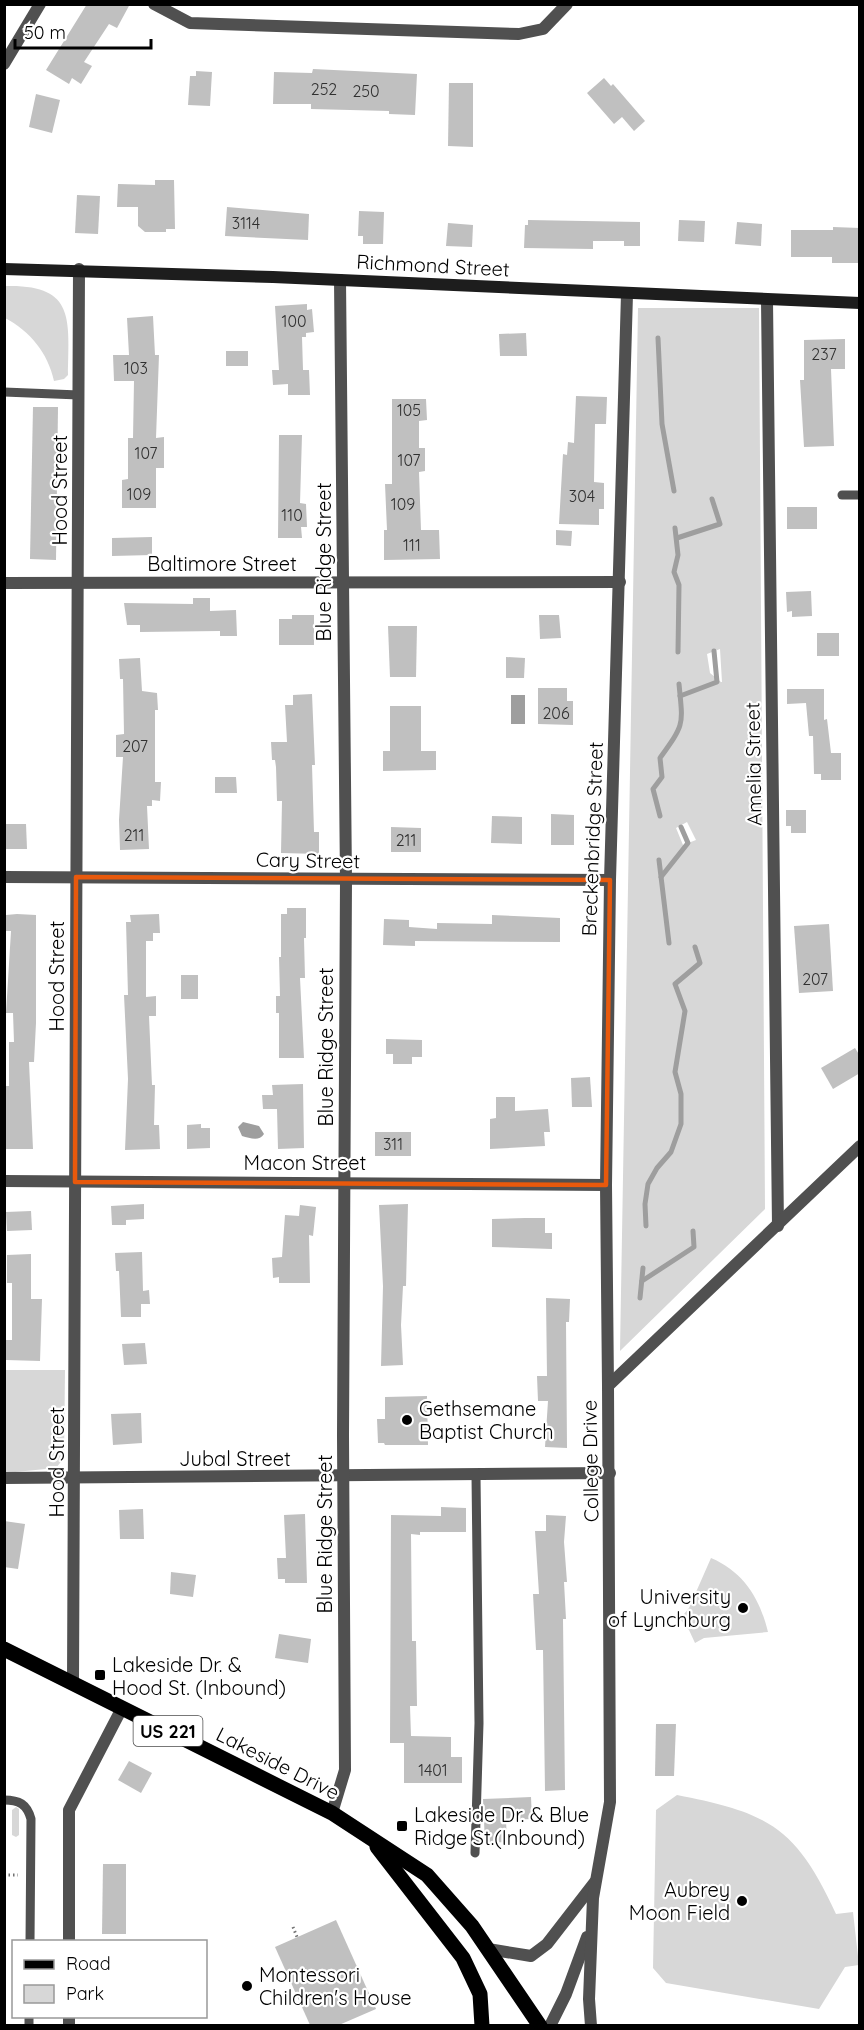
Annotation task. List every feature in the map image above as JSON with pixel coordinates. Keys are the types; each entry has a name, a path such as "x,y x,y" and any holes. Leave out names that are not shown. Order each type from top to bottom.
{"main road":[{"name":"Lakeside Drive","path":"4,1649 332,1813 427,1875 472,1926 540,2025"},
{"name":"Lakeside Drive","path":"369,1838 463,1958 480,1994 482,2025"}],"street":[{"path":"4,63 40,4"},
{"path":"154,4 190,23 519,34 543,29 567,4"},
{"name":"Richmond Street","path":"4,269 79,269 767,301 860,303"},
{"name":"Hood Street","path":"73,1682 79,269"},
{"name":"Blue Ridge Street","path":"332,1813 345,1770 343,1478 346,880 340,280"},
{"name":"Breckenbridge Street","path":"608,1386 606,1185 610,880 627,294"},
{"name":"Amelia Street","path":"767,301 778,1226"},
{"name":"Baltimore Street","path":"4,583 620,582"},
{"name":"Cary Street","path":"4,877 610,880"},
{"name":"College Drive","path":"591,2025 591,1928 596,1881 610,1802 608,1386 860,1146"},
{"name":"Macon Street","path":"4,1181 606,1185"},
{"name":"Jubal Street","path":"4,1478 343,1478 610,1473"},
{"path":"69,1940 69,1810 122,1708"},
{"name":"College Drive","path":"488,1949 531,1956 547,1944 596,1881"},
{"name":"College Drive","path":"550,2025 566,1994 591,1928"}],"lane":[{"path":"4,392 79,395"},
{"path":"842,495 860,495"},
{"path":"475,1853 479,1723 476,1476"},
{"path":"4,1800 21,1802 29,1809 31,1819 30,1940"}],"path":[{"path":"4,1875 20,1875"},
{"path":"293,1927 297,1937"}],"highlighted area":[{"path":"76,877 610,880 606,1185 75,1182"}],"green space":[{"path":"5,286 28,287 45,291 56,298 63,308 68,337 68,375 64,379 54,381 47,361 37,344 22,329 5,318"},
{"path":"638,308 759,308 765,1209 620,1351","holes":["720,649 722,682 710,673 707,654","687,822 696,840 683,845 676,828"]},
{"path":"4,1370 65,1370 64,1458 56,1468 5,1473"},
{"path":"711,1558 733,1571 749,1588 760,1608 768,1632 704,1638 695,1643 689,1630 680,1619 689,1608"},
{"name":"Aubrey Moon Field","path":"677,1795 735,1809 776,1829 807,1861 836,1914 853,1912 859,1965 845,1967 819,2009 666,1983 653,1968 656,1810"},
{"path":"16,1807 19,1809 19,1835 16,1837 12,1835 12,1810"}],"shaded area":[{"path":"511,695 525,695 525,724 511,724"},
{"path":"243,1122 259,1126 264,1134 257,1139 242,1136 238,1127"}],"building":[{"path":"87,4 130,4 117,28 109,24 84,62 92,66 81,84 72,78 69,84 46,70"},
{"path":"313,69 417,74 415,115 389,114 389,111 311,109 311,104 273,104 274,72 312,73"},
{"path":"196,71 212,72 210,106 188,105 190,76 196,76"},
{"path":"604,78 611,86 613,84 645,121 634,131 622,117 614,124 587,93"},
{"path":"449,83 473,83 473,147 448,146"},
{"path":"36,94 60,100 52,133 29,127"},
{"path":"155,180 174,180 175,229 166,229 166,232 145,232 138,226 138,207 117,207 118,184 155,185"},
{"path":"77,195 100,196 98,234 75,233"},
{"path":"227,207 309,214 308,240 225,236"},
{"path":"359,211 384,212 383,244 363,244 363,236 358,236"},
{"path":"528,220 640,222 640,246 624,246 624,241 593,241 593,249 524,248 525,225 528,225"},
{"path":"679,220 705,221 704,242 678,241"},
{"path":"737,222 762,224 761,246 735,244"},
{"path":"448,223 473,225 472,247 446,246"},
{"path":"833,227 860,228 860,263 832,263 832,257 791,257 791,230 833,230"},
{"path":"307,304 307,310 312,309 314,332 306,333 306,337 302,337 303,370 309,370 310,395 288,395 288,384 273,385 272,370 279,370 275,306"},
{"path":"153,316 155,355 159,355 156,438 164,437 164,468 156,468 156,508 122,508 122,480 128,479 128,438 133,438 134,381 114,381 113,355 129,355 127,318"},
{"path":"526,333 527,356 500,356 499,334"},
{"path":"845,339 845,369 831,369 834,446 804,447 800,380 804,380 804,340"},
{"path":"226,351 248,351 248,366 226,366"},
{"path":"576,396 607,397 606,424 595,424 594,482 604,483 604,509 599,509 599,525 559,524 563,454 567,455 568,442 574,443"},
{"path":"392,399 426,399 427,420 419,421 419,448 425,448 425,471 419,472 421,530 439,530 440,559 384,560 384,530 387,530 385,484 392,484"},
{"path":"33,407 58,407 56,560 30,559"},
{"path":"279,435 302,435 300,503 306,504 307,527 301,527 302,538 278,538"},
{"path":"787,507 817,507 817,529 787,529"},
{"path":"556,530 572,531 571,546 556,545"},
{"path":"152,537 152,555 112,556 112,538"},
{"path":"811,591 812,616 792,617 792,611 787,612 786,592"},
{"path":"193,598 210,598 210,611 236,610 237,636 220,636 220,631 140,632 140,625 127,625 124,603 193,604"},
{"path":"292,615 314,615 314,645 279,645 279,619 292,619"},
{"path":"539,615 559,615 561,638 540,639"},
{"path":"388,626 417,626 416,677 390,677"},
{"path":"817,633 839,633 839,656 817,656"},
{"path":"506,657 525,658 524,678 506,678"},
{"path":"140,658 142,691 157,693 155,782 161,782 160,801 152,800 152,806 147,806 149,849 120,850 119,820 123,757 116,757 116,735 124,734 123,679 120,679 119,659"},
{"path":"538,688 567,688 567,701 573,701 573,725 538,724"},
{"path":"787,689 824,689 824,720 827,719 831,753 841,753 841,780 821,780 821,774 814,774 813,736 809,736 806,703 787,704"},
{"path":"312,694 315,765 312,765 314,832 319,832 319,854 281,853 282,801 277,801 276,767 275,760 272,760 271,742 287,742 285,705 293,705 293,695"},
{"path":"390,706 421,706 421,751 436,751 436,770 383,771 383,751 390,751"},
{"path":"215,777 236,777 237,793 215,793"},
{"path":"786,810 806,810 806,833 791,833 791,826 786,826"},
{"path":"551,814 574,815 574,845 551,845"},
{"path":"492,816 522,817 522,844 491,843"},
{"path":"4,824 26,824 27,849 4,849"},
{"path":"391,827 421,828 421,852 391,852"},
{"path":"287,908 306,908 305,978 300,978 304,1058 279,1058 279,1013 276,1013 276,996 280,996 281,914 287,914"},
{"path":"159,914 160,933 153,933 153,941 146,941 146,997 156,996 156,1016 149,1016 152,1085 155,1085 154,1125 159,1125 160,1149 125,1150 128,1079 124,995 128,995 126,922 131,922 130,915"},
{"path":"6,915 36,915 36,1023 34,1062 29,1062 33,1149 4,1149 5,1086 9,1086 9,1042 14,1042 13,1013 6,1013 11,931 6,931"},
{"path":"492,915 560,918 560,942 415,941 415,946 383,945 384,919 409,920 409,927 437,929 437,923 492,924"},
{"path":"829,924 833,991 799,993 794,926"},
{"path":"181,975 198,975 198,999 181,999"},
{"path":"386,1039 422,1040 422,1057 412,1057 412,1064 393,1064 393,1054 386,1054"},
{"path":"855,1048 860,1056 860,1073 833,1089 821,1068"},
{"path":"590,1077 592,1107 572,1107 571,1078"},
{"path":"303,1084 304,1148 278,1149 277,1109 263,1109 262,1095 273,1095 272,1085"},
{"path":"496,1097 515,1097 515,1111 548,1109 550,1132 544,1132 545,1146 490,1149 490,1119 496,1118"},
{"path":"201,1124 201,1128 210,1128 210,1148 187,1149 187,1125"},
{"path":"375,1132 411,1132 411,1156 375,1156"},
{"path":"144,1204 144,1219 126,1220 126,1225 112,1225 111,1206"},
{"path":"408,1204 406,1286 403,1286 401,1325 403,1365 381,1366 383,1286 379,1205"},
{"path":"300,1205 316,1207 313,1236 309,1235 310,1283 279,1283 279,1277 273,1278 272,1258 282,1257 285,1215 299,1216"},
{"path":"31,1211 32,1230 7,1231 6,1212"},
{"path":"545,1218 545,1233 552,1233 552,1249 492,1247 492,1219"},
{"path":"142,1252 143,1291 149,1290 150,1304 141,1304 141,1317 121,1317 119,1271 116,1271 115,1253"},
{"path":"31,1254 31,1299 42,1299 40,1361 6,1360 6,1340 12,1340 12,1283 7,1283 7,1255"},
{"path":"546,1298 570,1299 569,1322 566,1322 567,1448 545,1447 548,1401 538,1401 537,1376 547,1376"},
{"path":"145,1343 147,1364 124,1365 122,1344"},
{"name":"Gethsemane Baptist Church","path":"427,1396 428,1445 378,1443 377,1419 385,1419 385,1397"},
{"path":"141,1413 142,1443 113,1445 111,1414"},
{"path":"441,1507 466,1508 466,1532 411,1534 412,1641 416,1641 417,1706 410,1706 411,1736 451,1737 451,1757 462,1757 462,1783 404,1783 404,1743 390,1743 391,1515 441,1516"},
{"path":"143,1509 144,1539 120,1539 119,1510"},
{"path":"305,1514 307,1583 285,1583 285,1579 278,1579 277,1558 286,1558 284,1515"},
{"path":"546,1515 566,1516 564,1542 567,1582 564,1582 566,1619 563,1619 565,1790 545,1791 543,1650 536,1650 533,1594 539,1594 535,1531 546,1531"},
{"path":"4,1521 25,1524 18,1569 4,1567"},
{"path":"171,1572 196,1575 193,1597 170,1594"},
{"path":"279,1634 311,1639 308,1663 275,1658"},
{"path":"656,1724 676,1724 674,1776 655,1776"},
{"path":"129,1761 152,1773 141,1793 118,1780"},
{"path":"531,1797 532,1819 506,1820 507,1842 485,1843 483,1799"},
{"path":"103,1864 126,1864 126,1934 102,1934"},
{"path":"336,1920 376,2009 339,2025 310,2025 275,1947"}],"waterway":[{"path":"658,338 662,424 674,491"},
{"path":"677,538 720,524 712,499"},
{"path":"675,528 678,555 674,572 679,585 678,652"},
{"path":"680,696 717,682 714,651"},
{"path":"660,816 653,789 662,777 660,758 674,738 680,724 679,684"},
{"path":"661,877 688,843 681,827"},
{"path":"659,860 669,943"},
{"path":"646,1226 645,1204 648,1184 657,1168 671,1152 681,1124 681,1094 675,1072 685,1011 675,984 700,963 695,947"},
{"path":"642,1281 694,1247 693,1231"},
{"path":"640,1298 643,1268"}],"place":[{"name":"Gethsemane Baptist Church","path":"407,1420"},
{"name":"University of Lynchburg","path":"743,1608"},
{"name":"Lakeside Dr. & Hood St. (Inbound)","path":"100,1675"},
{"name":"Lakeside Dr. & Blue Ridge St.(Inbound)","path":"402,1826"},
{"name":"Aubrey Moon Field","path":"742,1901"},
{"name":"Montessori Children's House","path":"247,1986"}]}
